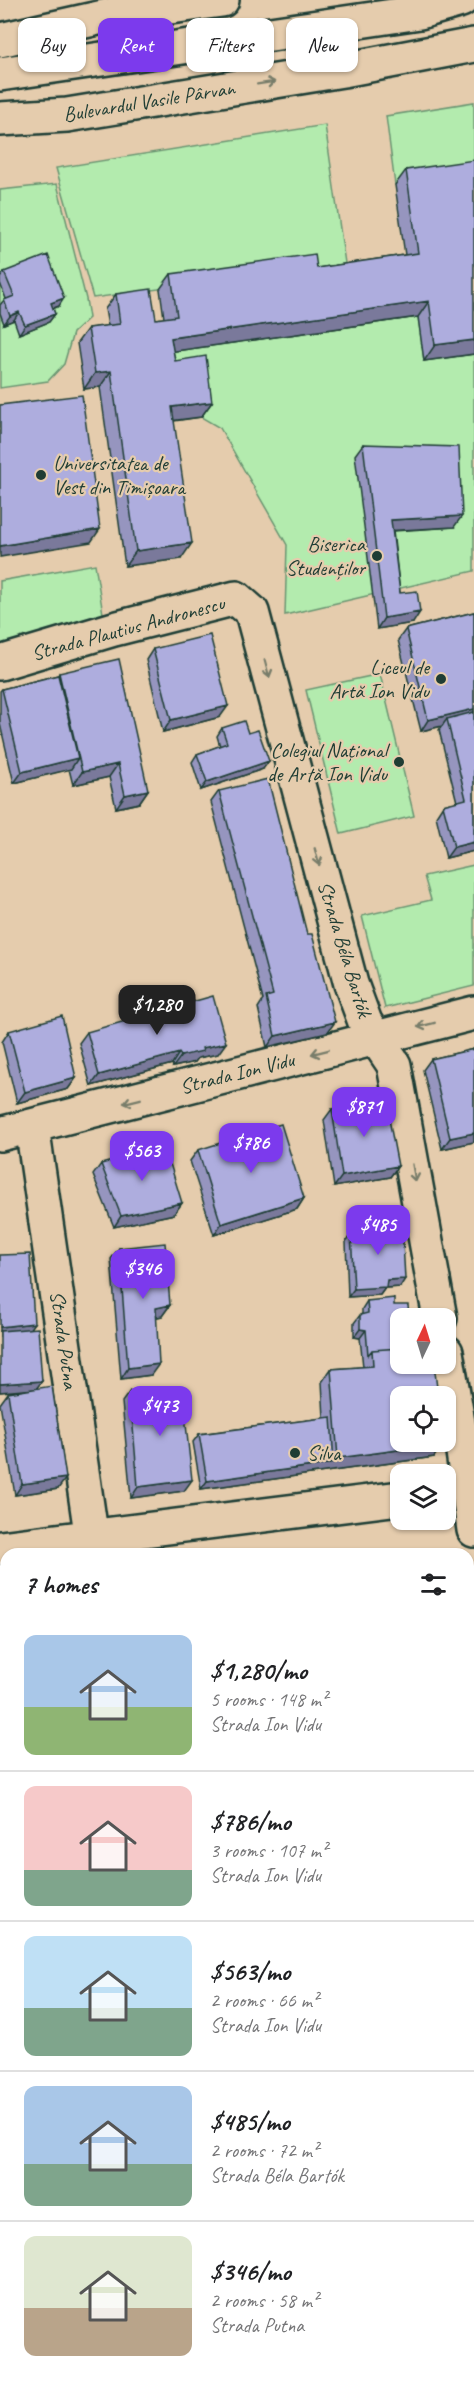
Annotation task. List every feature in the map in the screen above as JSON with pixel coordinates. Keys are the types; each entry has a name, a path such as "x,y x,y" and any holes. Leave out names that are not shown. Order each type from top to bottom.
{"street":[{"path":"0,40 112,15 222,0"},
{"path":"0,74 420,12 461,0"},
{"name":"Bulevardul Vasile Pârvan","path":"0,119 79,113 343,70 474,45"},
{"name":"Strada Plautius Andronescu","path":"0,663 114,629 236,598 252,612"},
{"name":"Strada Béla Bartók","path":"252,612 351,984 365,1022 394,1065 438,1308"},
{"name":"Strada Ion Vidu","path":"0,1134 474,1013"},
{"name":"Strada Putna","path":"32,1126 93,1545"},
{"path":"449,1374 463,1490 474,1530"},
{"path":"0,1548 93,1545 390,1500"}],"green space":[{"path":"474,102 474,174 395,185 386,116"},
{"path":"325,125 347,277 304,269 93,298 56,168"},
{"path":"57,184 89,318 73,333 64,364 48,381 0,388 0,190"},
{"path":"418,317 424,360 474,354 474,571 285,615 287,545 220,428 201,417 164,376 161,353"},
{"path":"95,564 104,620 0,652 0,581"},
{"path":"380,674 414,816 341,834 306,690"},
{"path":"474,865 474,986 385,1008 362,916 431,900 424,876"}],"building":[{"path":"474,160 474,340 435,345 429,301 171,338 175,361 206,356 212,402 172,407 192,543 136,551 111,371 95,373 88,328 120,324 116,294 151,289 156,319 177,316 171,274 315,254 317,268 418,253 406,170"},
{"path":"48,255 64,298 51,303 55,314 25,325 19,312 10,316 4,300 14,296 4,272"},
{"path":"82,395 100,529 0,546 0,405"},
{"name":"Biserica Studenților","path":"363,444 459,447 462,516 391,520 400,593 417,591 420,612 384,618"},
{"name":"Liceul de Artă Ion Vidu","path":"474,612 474,709 428,720 406,629"},
{"path":"210,635 228,706 171,720 153,649"},
{"path":"119,659 148,790 125,795 118,764 82,772 59,673"},
{"path":"58,675 78,758 22,772 2,689"},
{"name":"Liceul de Artă Ion Vidu","path":"474,712 474,842 454,847 443,805 466,799 447,719"},
{"path":"244,721 248,733 258,730 269,761 207,782 197,754 227,743 222,728"},
{"path":"268,779 307,934 312,934 335,1022 275,1036 266,997 273,995 219,791"},
{"path":"213,996 226,1043 202,1048 203,1051 181,1056 179,1053 99,1075 87,1032"},
{"path":"62,1016 76,1078 25,1092 9,1031"},
{"path":"474,1049 474,1133 450,1138 431,1059"},
{"path":"385,1098 398,1166 342,1176 332,1109"},
{"path":"281,1124 304,1198 221,1224 198,1150"},
{"path":"165,1147 182,1203 121,1216 101,1164"},
{"path":"402,1224 405,1279 387,1280 386,1287 354,1289 351,1233 359,1233 358,1227"},
{"path":"165,1243 170,1305 156,1308 159,1364 128,1368 119,1248"},
{"path":"30,1254 34,1323 0,1327 0,1255"},
{"path":"394,1298 394,1305 408,1305 408,1308 390,1308 390,1349 372,1350 368,1355 366,1330 360,1329 360,1315 368,1313 367,1301"},
{"path":"38,1328 42,1381 0,1384 0,1331"},
{"path":"390,1349 390,1374 435,1374 437,1386 390,1386 390,1451 338,1458 331,1369 373,1366 372,1350"},
{"path":"52,1386 66,1478 22,1484 8,1393"},
{"path":"182,1387 192,1480 138,1487 130,1391"},
{"path":"331,1417 334,1463 207,1481 199,1434"}],"place":[{"name":"Universitatea de Vest din Timișoara","path":"41,475"},
{"name":"Biserica Studenților","path":"377,556"},
{"name":"Liceul de Artă Ion Vidu","path":"441,679"},
{"name":"Colegiul Național de Artă Ion Vidu","path":"399,762"},
{"name":"Silva","path":"295,1453"}]}
